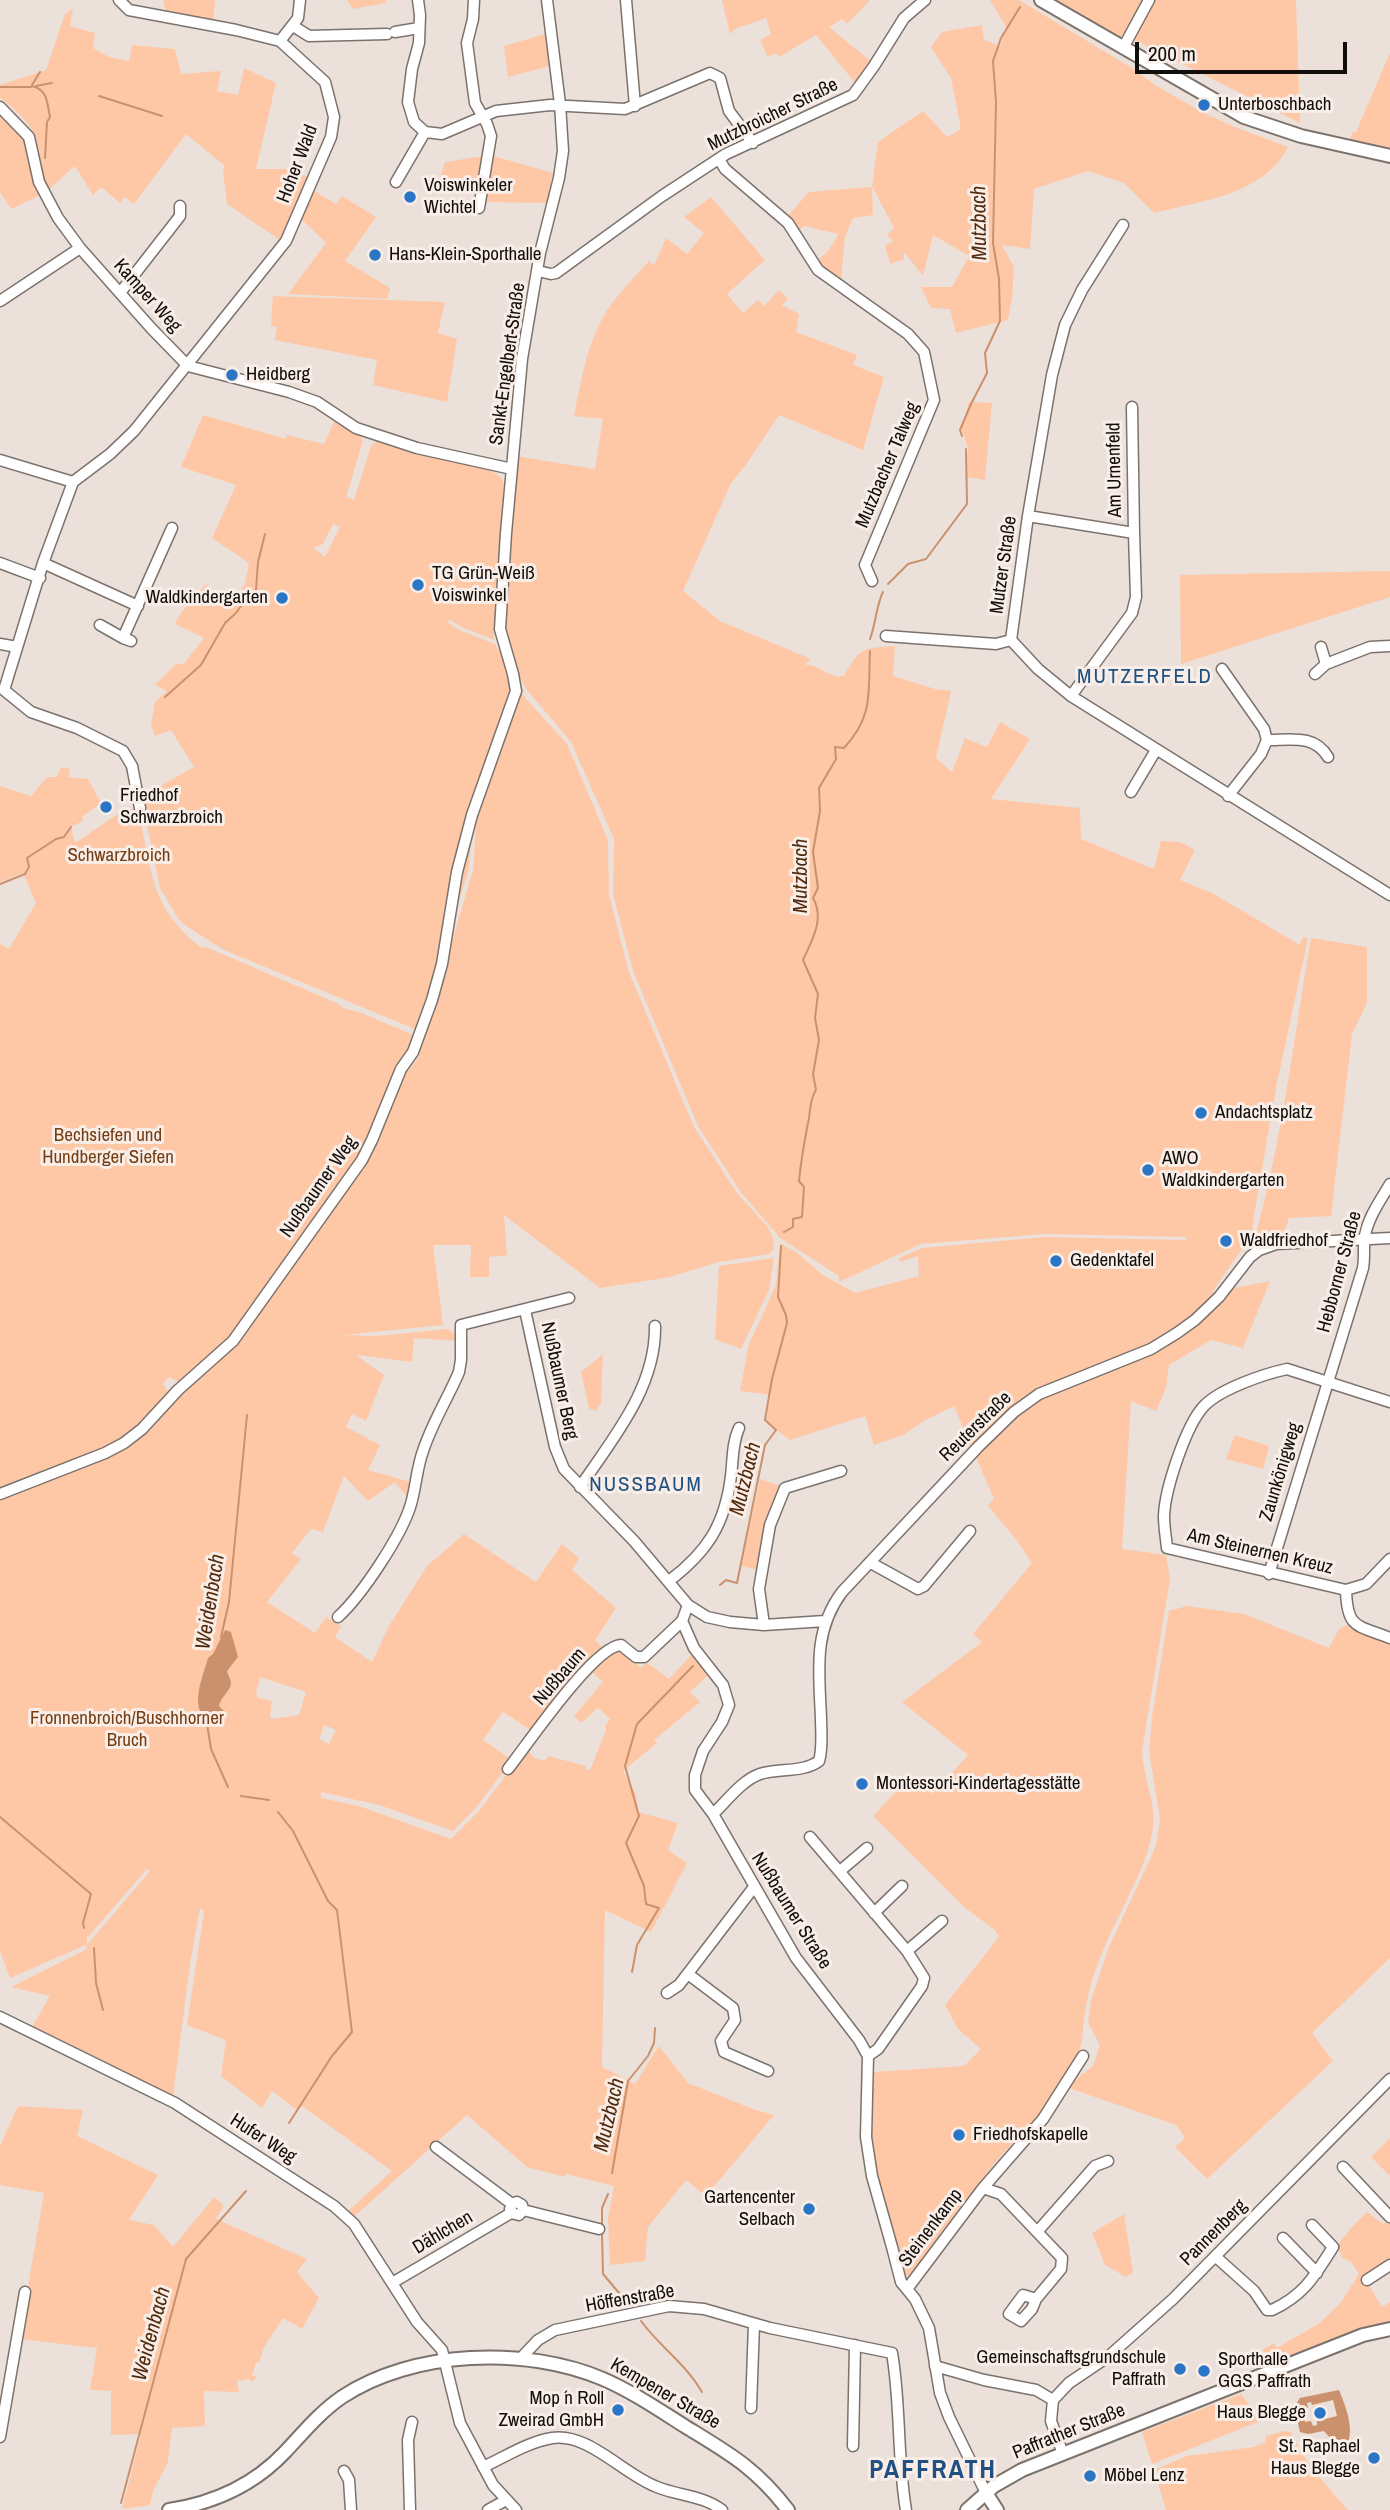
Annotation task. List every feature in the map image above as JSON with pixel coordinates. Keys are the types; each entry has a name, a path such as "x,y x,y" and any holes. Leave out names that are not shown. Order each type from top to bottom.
{"main road":[{"path":"1041,0 1244,117 1301,136 1390,156"},
{"name":"Paffrather Straße","path":"967,2510 1002,2480 1022,2470 1363,2335 1390,2329"},
{"name":"Kempener Straße","path":"169,2510 211,2501 237,2490 276,2461 333,2404 383,2376 446,2360 521,2358 578,2370 628,2391 741,2461 760,2477 788,2510"},
{"path":"986,2493 997,2510"}],"street":[{"path":"280,41 293,26 300,10 300,0"},
{"path":"418,0 419,43 412,69 408,102 414,122 425,132 442,134 496,111 560,104 618,110 635,106 703,75 714,73 721,80 729,111 753,143"},
{"path":"474,0 467,43 475,103 491,136 478,208"},
{"name":"Sankt-Engelbert-Straße","path":"516,691 500,629 512,469 522,359 540,253 563,151 547,0"},
{"path":"626,0 635,106"},
{"name":"Mutzbroicher Straße","path":"538,271 551,275 556,273 719,159 853,95 904,18 925,0"},
{"path":"1123,48 1149,0"},
{"name":"Hoher Wald","path":"73,482 111,453 134,431 286,241 331,137 334,117 325,82 280,41 129,10 120,1"},
{"path":"293,26 309,36 391,33 419,28"},
{"name":"Kamper Weg","path":"0,107 29,137 38,181 58,218 80,248 188,366"},
{"path":"396,182 425,132"},
{"name":"Mutzbacher Talweg","path":"719,159 725,170 788,223 818,270 908,334 924,352 934,400 865,565 872,581"},
{"path":"120,293 180,216 180,206"},
{"name":"Mutzer Straße","path":"1123,225 1082,290 1065,325 1052,375 1028,516 1011,640 1030,662 1071,696 1390,895"},
{"path":"0,301 80,248"},
{"path":"188,366 289,392 317,402 356,428 417,448 512,469"},
{"name":"Am Urnenfeld","path":"1071,696 1132,613 1136,597 1132,407"},
{"path":"0,460 73,482 43,563 2,690 31,712 77,728 123,751 132,766 140,808"},
{"name":"Am Urnenfeld","path":"1028,516 1134,533"},
{"path":"100,625 127,640 138,606 172,528"},
{"path":"0,563 40,578"},
{"path":"43,563 138,606"},
{"path":"886,636 996,644 1011,640"},
{"path":"0,644 17,647"},
{"path":"1315,674 1326,664 1370,648 1390,646"},
{"path":"1321,647 1326,664"},
{"path":"1222,669 1264,729 1267,740 1261,754 1228,796"},
{"name":"Nußbaumer Weg","path":"0,1494 105,1454 142,1429 178,1390 233,1341 362,1160 401,1069 412,1052 432,1000 442,964 457,872 472,815 516,691"},
{"path":"1267,740 1317,743 1328,757"},
{"path":"1131,792 1156,750"},
{"name":"Hebborner Straße","path":"1327,1380 1363,1268 1366,1252 1364,1238 1370,1219 1390,1184"},
{"name":"Reuterstraße","path":"713,1814 759,1774 808,1767 819,1761 821,1641 825,1621 842,1592 1014,1412 1039,1394 1151,1349 1177,1333 1219,1297 1240,1269 1259,1250 1276,1244 1390,1238"},
{"path":"338,1617 348,1608 374,1571 404,1522 411,1505 422,1453 459,1371 461,1325 569,1298"},
{"name":"Nußbaumer Berg","path":"525,1310 555,1447 565,1469 618,1523 688,1605 707,1617 730,1622 764,1625 825,1621"},
{"path":"580,1487 644,1385 651,1364 655,1326"},
{"name":"Am Steinernen Kreuz","path":"1327,1380 1287,1369 1217,1395 1205,1405 1196,1415 1172,1472 1164,1516 1167,1548 1346,1590"},
{"path":"1327,1380 1390,1402"},
{"name":"Zaunkönigweg","path":"1269,1574 1327,1380"},
{"path":"669,1581 691,1564 712,1538 730,1488 734,1439 739,1428"},
{"path":"764,1625 759,1589 770,1525 785,1488 841,1471"},
{"path":"871,1563 918,1589 924,1586 970,1531"},
{"path":"1390,1559 1366,1584 1346,1590 1347,1612 1354,1624 1390,1638"},
{"path":"682,1621 688,1605"},
{"name":"Nußbaum","path":"508,1769 577,1679 608,1649 621,1644 636,1657 644,1657 682,1621"},
{"name":"Nußbaumer Straße","path":"682,1621 694,1648 723,1685 728,1699 726,1715 706,1745 694,1781 698,1796 713,1814 796,1958 859,2040 868,2056"},
{"path":"810,1837 907,1951 924,1978 922,1986 878,2049 868,2056 865,2128 868,2155 901,2282 929,2328 940,2393 948,2417 986,2493"},
{"path":"840,1871 867,1848"},
{"path":"874,1913 902,1886"},
{"path":"667,1993 673,1992 688,1974 754,1887"},
{"path":"907,1951 942,1921"},
{"path":"688,1974 733,2008 735,2020 721,2041 724,2052 768,2071"},
{"name":"Hufer Weg","path":"0,2017 175,2103 334,2206 354,2224 417,2322 441,2348 446,2360"},
{"name":"Steinenkamp","path":"907,2288 983,2188 1043,2119 1083,2056"},
{"name":"Pannenberg","path":"1053,2400 1069,2383 1109,2356 1131,2337 1216,2257 1390,2079"},
{"path":"436,2147 512,2208"},
{"path":"1037,2232 1095,2166 1108,2161"},
{"path":"1343,2167 1390,2217"},
{"name":"Steinenkamp","path":"983,2188 1001,2194 1062,2258 1062,2266 1055,2278 1036,2299"},
{"name":"Dählchen","path":"392,2283 512,2208 517,2215 523,2210 599,2229"},
{"path":"1216,2257 1254,2291 1267,2310 1272,2310 1294,2298 1311,2283 1333,2247 1312,2225"},
{"path":"1283,2238 1317,2273"},
{"path":"1367,2280 1390,2265"},
{"path":"0,2437 25,2292"},
{"name":"Höffenstraße","path":"521,2358 538,2340 555,2330 668,2306 704,2309 754,2324 892,2353 906,2510"},
{"path":"751,2408 754,2324"},
{"path":"853,2446 855,2345"},
{"path":"446,2360 460,2423 493,2486 516,2510"},
{"path":"935,2366 984,2381 1035,2390 1053,2400 1051,2421 1063,2454"},
{"path":"410,2510 408,2440 412,2422"},
{"path":"483,2467 537,2442 554,2437 577,2439 644,2481 659,2488 709,2501 722,2510"},
{"path":"344,2471 349,2480 352,2510"},
{"path":"488,2510 506,2500"}],"green space":[{"path":"215,0 213,23 167,14 163,1"},
{"path":"347,0 385,0 386,3 353,9"},
{"path":"722,0 870,0 847,24 842,19 829,27 873,63 856,84 816,35 779,57 776,53 768,57 760,40 771,34 766,18 735,29 730,34"},
{"path":"990,0 1019,0 1200,111 1288,147 1264,176 1247,186 1211,200 1154,213 1124,183 1088,171 1034,189 1030,249 1002,245 1014,267 1008,320 956,333 950,309 931,308 921,287 952,287 969,256 933,235 923,276 904,252 904,259 890,264 885,246 893,241 887,235 894,228 872,186 878,142 923,111 947,137 961,129 951,78 931,47 942,32 982,25 984,40 1000,46 1006,27"},
{"path":"1055,0 1147,0 1123,45"},
{"path":"1153,0 1296,0 1300,123 1133,39"},
{"path":"73,8 70,26 95,33 93,48 109,57 129,61 132,45 175,49 181,74 221,71 217,91 238,95 244,68 276,83 256,169 292,169 307,177 280,240 227,204 223,170 225,166 186,134 134,204 124,197 120,203 101,187 93,195 75,166 47,191 35,135 22,117 0,98 0,85 46,70 65,14"},
{"path":"545,34 550,66 508,77 504,46"},
{"path":"1390,53 1390,150 1349,141 1353,132 1356,132"},
{"path":"0,107 21,127 42,194 11,209 0,192"},
{"path":"490,155 553,173 553,184 547,203 482,202"},
{"path":"484,156 477,180 440,178 445,162"},
{"path":"872,188 873,215 853,218 845,236 841,281 814,260 826,254 838,234 804,226 799,230 786,218 809,192"},
{"path":"311,189 336,204 342,196 376,217 345,261 390,288 387,299 288,294 326,243 299,217"},
{"path":"711,197 765,260 727,294 743,313 758,300 764,306 779,290 788,299 782,305 799,314 796,332 857,355 853,365 884,377 863,450 779,415 731,483 683,591 720,621 811,659 804,665 814,666 833,675 844,676 854,659 864,651 895,646 893,676 951,691 936,758 952,772 965,738 987,747 1000,722 1030,739 991,799 1080,808 1081,839 1154,869 1161,841 1180,842 1195,850 1180,880 1212,893 1300,945 1303,937 1308,938 1276,1088 1252,1237 1255,1237 1273,1163 1311,938 1367,947 1367,1003 1352,1034 1331,1216 1289,1218 1282,1238 1266,1241 1259,1237 1244,1246 1212,1292 1270,1281 1243,1348 1211,1340 1169,1365 1166,1388 1156,1411 1131,1401 1122,1549 1166,1555 1170,1579 1142,1751 1152,1802 1153,1823 1144,1861 1094,1976 1087,1999 1078,2056 1066,2079 1045,2108 996,2161 909,2276 903,2274 872,2150 870,2123 874,2072 964,2066 981,2049 958,2029 945,2005 999,1937 995,1930 964,1907 873,1816 912,1775 933,1794 968,1755 902,1702 982,1642 973,1634 1032,1563 988,1506 994,1499 976,1457 1012,1423 1023,1408 1018,1404 971,1447 954,1406 903,1435 874,1445 865,1416 790,1440 766,1422 771,1395 740,1391 749,1344 776,1285 780,1243 796,1252 823,1275 855,1293 919,1276 918,1256 900,1262 899,1258 922,1248 1044,1237 1186,1240 1186,1237 1044,1234 921,1244 839,1282 839,1276 780,1238 740,1191 698,1126 633,971 613,894 614,839 571,742 527,690 502,647 516,456 595,469 603,419 574,416 591,343 606,313 623,290 649,261 654,265 666,238 687,254 704,233 684,217"},
{"path":"273,296 445,302 438,333 457,339 447,402 373,385 377,360 275,340 277,327 271,326"},
{"path":"969,402 992,403 985,480 967,477 968,448 961,428"},
{"path":"203,415 286,439 287,435 324,444 335,420 360,436 363,441 346,497 354,500 371,446 377,441 416,453 420,451 474,465 502,478 504,486 494,640 450,620 447,622 459,630 495,644 524,692 522,694 567,744 608,840 609,895 629,972 693,1125 737,1193 767,1226 773,1237 774,1249 770,1254 719,1262 670,1277 600,1288 504,1215 507,1255 489,1257 489,1277 470,1277 471,1245 433,1245 443,1325 343,1335 376,1336 448,1329 456,1335 458,1341 414,1338 412,1362 356,1355 384,1375 366,1421 352,1414 346,1427 380,1445 368,1470 411,1482 408,1498 395,1482 368,1501 344,1476 323,1532 311,1529 292,1553 301,1559 267,1602 315,1633 327,1616 341,1626 335,1637 372,1662 389,1626 427,1566 464,1534 536,1582 562,1544 579,1558 572,1570 616,1608 595,1640 604,1649 532,1731 503,1712 483,1740 512,1760 475,1809 453,1831 379,1805 321,1792 321,1798 359,1806 451,1839 478,1812 526,1749 535,1758 544,1761 549,1756 586,1766 586,1769 590,1770 610,1719 598,1708 581,1723 574,1716 603,1682 589,1669 617,1648 641,1668 646,1662 669,1679 694,1652 708,1675 690,1692 700,1702 654,1740 657,1743 623,1771 636,1794 638,1812 678,1823 668,1850 687,1863 651,1932 605,1910 602,2067 635,2084 659,2046 688,2083 774,2115 706,2196 686,2180 648,2227 645,2261 610,2265 608,2218 614,2186 527,2167 467,2115 354,2217 348,2211 392,2171 302,2106 298,2111 272,2091 262,2108 221,2076 226,2040 187,2025 204,1911 200,1908 173,2096 32,2027 50,1996 11,1987 87,1949 86,1945 10,1978 0,1951 0,944 9,949 36,903 23,873 0,882 0,786 31,796 47,777 57,777 61,767 70,769 68,777 88,779 101,803 82,817 83,821 71,827 75,843 125,809 135,809 140,817 157,890 173,920 186,934 202,948 206,947 343,1008 421,1038 417,1057 405,1077 418,1058 473,870 478,800 473,814 469,869 422,1032 224,950 179,920 160,888 141,797 194,767 171,730 155,736 151,726 155,702 167,691 155,685 177,663 183,665 204,638 175,624 180,614 206,584 228,607 245,584 249,563 212,538 236,485 181,467","holes":["333,524 340,527 325,557 314,548 323,544","169,1377 178,1382 182,1378 188,1378 192,1384 180,1395 170,1396 163,1383","260,1677 306,1692 299,1715 272,1719 272,1701 259,1698 256,1694","324,1725 336,1730 329,1744 319,1739","147,1869 150,1871 87,1945 87,1938"]},
{"path":"1390,571 1390,597 1181,664 1180,575"},
{"path":"774,1258 769,1290 741,1349 715,1339 719,1266"},
{"path":"603,1354 601,1403 596,1411 589,1409 581,1372"},
{"path":"1235,1435 1269,1446 1263,1469 1226,1459"},
{"path":"760,1479 784,1487 758,1570 741,1566"},
{"path":"1187,1606 1244,1614 1329,1648 1339,1629 1351,1623 1390,1640 1390,1958 1312,2033 1333,2061 1207,2179 1175,2147 1185,2138 1176,2125 1066,2087 1093,2066 1100,2045 1088,2023 1091,2000 1109,1947 1156,1846 1160,1819 1149,1751 1152,1717 1169,1611"},
{"path":"18,2106 83,2110 77,2136 158,2175 129,2220 154,2225 173,2247 214,2197 224,2206 216,2219 307,2259 297,2272 319,2298 302,2329 283,2318 264,2347 259,2363 256,2362 252,2376 257,2377 252,2382 249,2379 237,2381 239,2392 204,2391 205,2426 172,2428 168,2462 153,2491 150,2505 122,2509 141,2434 111,2435 111,2391 90,2390 97,2348 19,2339 44,2193 0,2185 0,2146"},
{"path":"1390,2138 1390,2176 1371,2157"},
{"path":"1367,2212 1383,2224 1387,2221 1390,2224 1390,2263 1365,2279 1382,2307 1390,2302 1390,2321 1275,2363 1262,2350 1274,2343 1277,2348 1318,2324 1340,2304 1359,2274 1351,2262 1341,2257 1338,2245"},
{"path":"1124,2214 1133,2272 1126,2277 1105,2265 1092,2233"},
{"path":"1241,2394 1260,2421 1152,2464 1142,2432"},
{"path":"1291,2432 1309,2464 1348,2510 1166,2510 1154,2470 1187,2456 1254,2447 1265,2442 1266,2436"}],"shaded area":[{"path":"225,1630 231,1632 238,1657 227,1671 231,1685 220,1703 219,1706 224,1711 218,1721 204,1718 200,1712 198,1697 208,1658 213,1654"},
{"path":"1339,2390 1350,2426 1348,2443 1343,2449 1335,2454 1334,2443 1324,2431 1308,2434 1300,2432 1294,2407 1300,2398","holes":["1333,2400 1337,2416 1317,2421 1317,2425 1313,2426 1311,2421 1305,2422 1302,2409 1308,2408 1307,2403 1311,2402 1312,2405"]}],"waterway":[{"name":"Mutzbach","path":"962,436 960,430 987,373 985,353 1000,321 999,279 993,243 996,102 993,61 1001,38 1020,7"},
{"path":"32,85 40,72"},
{"path":"36,86 52,83"},
{"path":"32,86 44,94 50,117 47,122 45,158"},
{"path":"0,87 31,87"},
{"path":"99,96 162,116"},
{"name":"Mutzbach","path":"888,584 908,564 926,559 967,504 966,449"},
{"path":"165,697 201,665 225,623 256,590 258,562 265,534"},
{"name":"Mutzbach","path":"870,639 883,592"},
{"name":"Mutzbach","path":"784,1232 793,1227 793,1219 802,1217 804,1187 799,1181 811,1102 816,1090 813,1074 819,1040 815,1018 818,994 803,960 813,937 818,914 813,898 818,888 813,852 820,811 819,788 836,759 835,747 844,748 854,736 865,714 869,691 870,651"},
{"path":"0,884 25,874 29,867 27,858 56,839 64,837 71,827"},
{"name":"Mutzbach","path":"720,1585 726,1580 737,1583 765,1445 776,1430 765,1420 772,1379 787,1323 778,1297 781,1246"},
{"name":"Weidenbach","path":"221,1637 229,1602 247,1415"},
{"name":"Mutzbach","path":"632,1972 637,1945 659,1908 646,1904 644,1886 626,1843 639,1816 625,1766 637,1724 693,1666"},
{"name":"Weidenbach","path":"206,1717 211,1749 228,1787"},
{"name":"Weidenbach","path":"241,1796 269,1800"},
{"name":"Weidenbach","path":"278,1812 293,1831 328,1901 337,1910 352,2032 332,2056 289,2123"},
{"path":"0,1817 91,1894 84,1928"},
{"path":"94,1948 96,1983 103,2010"},
{"name":"Mutzbach","path":"612,2173 628,2081 648,2056 654,2043 655,2028"},
{"name":"Weidenbach","path":"121,2503 186,2259 246,2191"},
{"name":"Mutzbach","path":"602,2227 602,2208 608,2194"},
{"name":"Mutzbach","path":"602,2233 603,2274 625,2300"},
{"name":"Mutzbach","path":"641,2321 702,2392"}],"place":[{"name":"Unterboschbach","path":"1204,105"},
{"name":"Voiswinkeler Wichtel","path":"410,197"},
{"name":"Hans-Klein-Sporthalle","path":"375,255"},
{"name":"Heidberg","path":"232,375"},
{"name":"TG Grün-Weiß Voiswinkel","path":"418,585"},
{"name":"Waldkindergarten","path":"282,598"},
{"name":"Friedhof Schwarzbroich","path":"106,807"},
{"name":"Andachtsplatz","path":"1201,1113"},
{"name":"AWO Waldkindergarten","path":"1148,1170"},
{"name":"Waldfriedhof","path":"1226,1241"},
{"name":"Gedenktafel","path":"1056,1261"},
{"name":"Montessori-Kindertagesstätte","path":"862,1784"},
{"name":"Friedhofskapelle","path":"959,2135"},
{"name":"Gartencenter Selbach","path":"809,2209"},
{"name":"Gemeinschaftsgrundschule Paffrath","path":"1180,2369"},
{"name":"Sporthalle GGS Paffrath","path":"1204,2371"},
{"name":"Mop ´n Roll Zweirad GmbH","path":"618,2410"},
{"name":"Haus Blegge","path":"1320,2413"},
{"name":"St. Raphael Haus Blegge","path":"1374,2458"},
{"name":"Möbel Lenz","path":"1090,2476"}],"district":[{"name":"MUTZERFELD","path":"1145,677"},
{"name":"NUSSBAUM","path":"646,1485"},
{"name":"PAFFRATH","path":"933,2471"}],"park label":[{"name":"Schwarzbroich","path":"119,856"},
{"name":"Bechsiefen und Hundberger Siefen","path":"108,1147"},
{"name":"Fronnenbroich/Buschhorner Bruch","path":"127,1730"}]}
